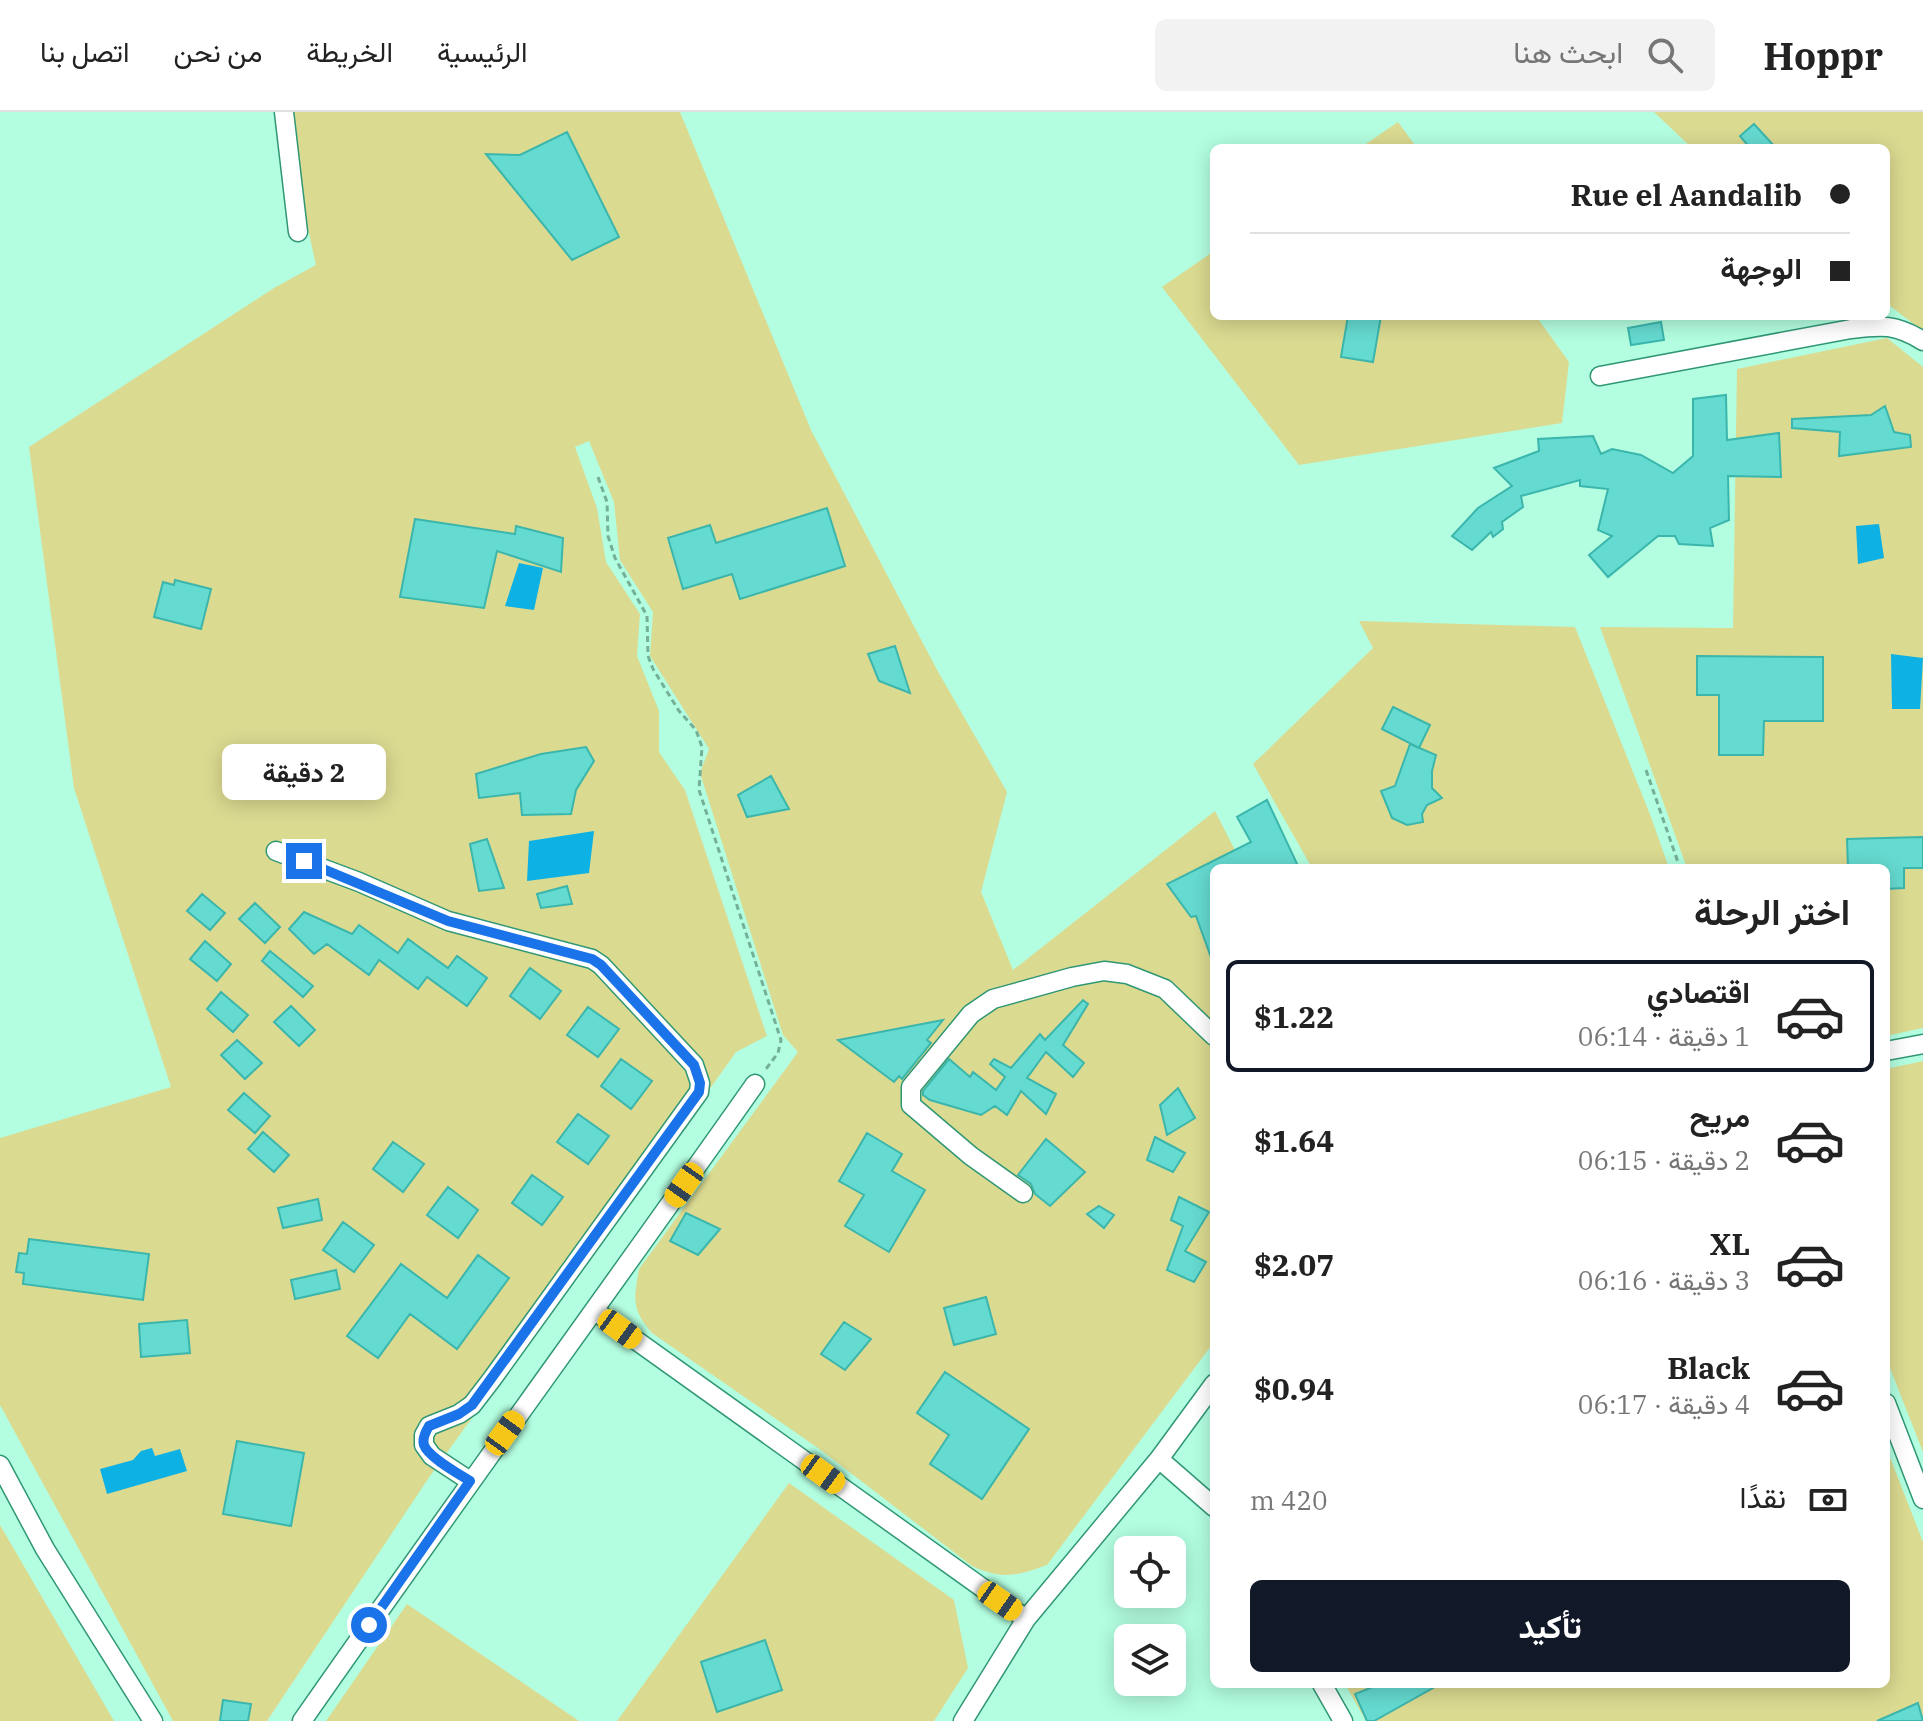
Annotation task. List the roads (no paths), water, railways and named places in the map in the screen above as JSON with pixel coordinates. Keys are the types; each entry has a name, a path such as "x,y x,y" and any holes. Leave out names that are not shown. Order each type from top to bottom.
{"street":[{"path":"284,112 298,232"},
{"path":"1600,376 1851,329 1879,326 1901,328 1923,341"},
{"path":"276,851 359,882 448,921 592,959 694,1065 698,1074 699,1092 492,1379 472,1405 429,1426 424,1435 424,1445 432,1456 470,1481"},
{"path":"1023,1193 971,1156 911,1105 911,1087 971,1014 993,999 1104,971 1127,974 1165,989 1210,1032"},
{"path":"1890,1050 1923,1044"},
{"path":"302,1721 755,1084"},
{"path":"595,1311 1026,1619"},
{"path":"963,1721 1026,1619 1159,1459 1210,1389"},
{"path":"1890,1413 1923,1499"},
{"path":"1159,1459 1210,1504"},
{"path":"0,1465 45,1549 153,1721"},
{"path":"1324,1688 1343,1721"}],"water":[{"path":"1879,524 1884,558 1858,564 1856,526"},
{"path":"519,563 543,568 534,610 505,606"},
{"path":"1891,654 1923,658 1920,709 1892,709"},
{"path":"594,831 589,873 527,881 529,841"},
{"path":"152,1448 155,1456 180,1449 187,1471 107,1494 100,1469 133,1460 141,1451"}]}
